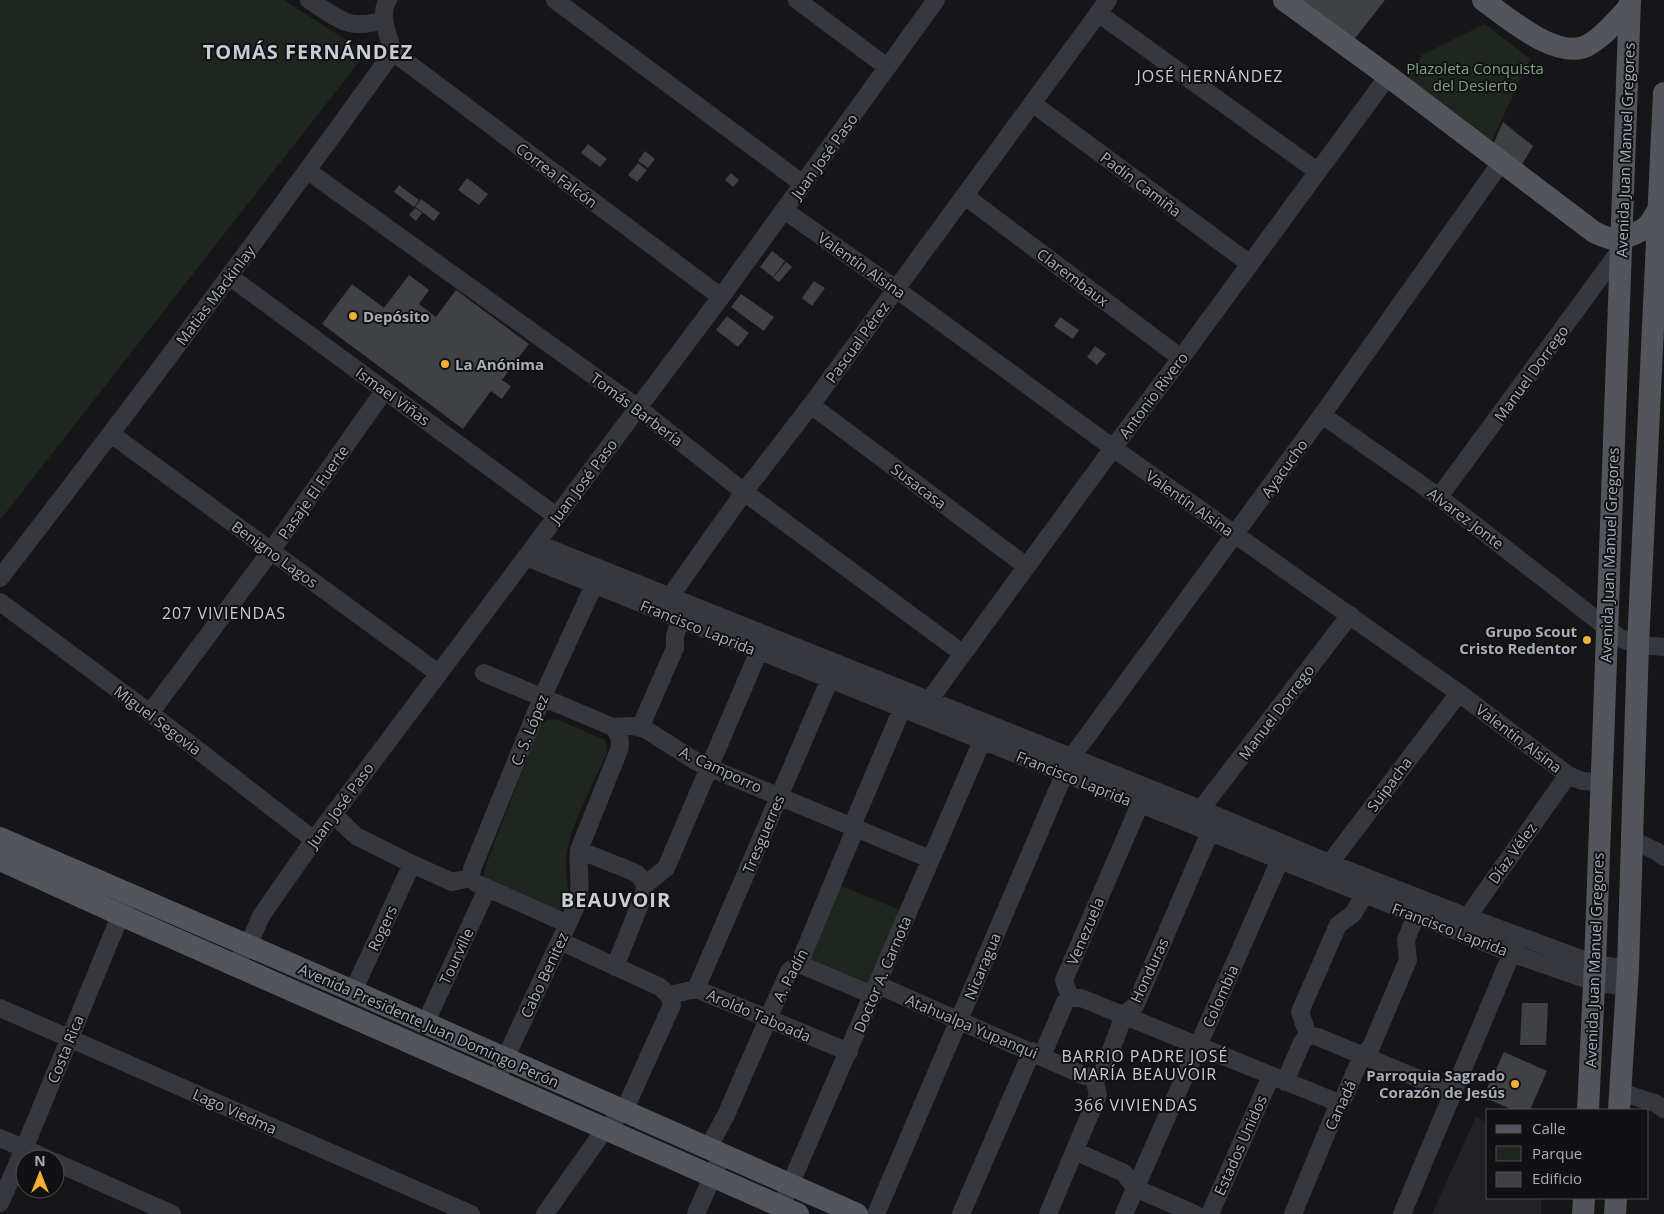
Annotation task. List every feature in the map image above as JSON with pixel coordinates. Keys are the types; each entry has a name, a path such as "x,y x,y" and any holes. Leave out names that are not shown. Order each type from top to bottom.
{"main road":[{"path":"1284,0 1502,161 1594,232 1606,245 1619,248 1649,224 1659,209"},
{"path":"1482,0 1540,39 1555,47 1570,50 1589,46 1604,34 1630,4"},
{"name":"Avenida Juan Manuel Gregores","path":"1588,1109 1620,286 1618,268 1630,4"},
{"name":"Avenida Juan Manuel Gregores","path":"1620,1101 1627,978 1638,645 1664,93"},
{"name":"Avenida Presidente Juan Domingo Perón","path":"0,838 234,965 790,1210"},
{"name":"Avenida Presidente Juan Domingo Perón","path":"0,860 125,905 248,946 856,1214"},
{"path":"1583,1214 1584,1199"},
{"path":"1615,1214 1616,1199"}],"street":[{"path":"309,0 345,23 368,25 384,20"},
{"path":"388,0 385,5 384,20 393,52"},
{"path":"555,0 803,184"},
{"path":"796,0 887,67"},
{"name":"Juan José Paso","path":"234,965 248,946 260,916 314,840 721,297 936,0"},
{"path":"1103,6 1317,172"},
{"name":"Pascual Pérez","path":"665,604 744,492 811,405 1103,6"},
{"name":"Matias Mackinlay","path":"0,578 112,434 308,171 393,52"},
{"name":"Correa Falcón","path":"393,52 721,297"},
{"name":"Antonio Rivero","path":"916,708 962,653 1388,76"},
{"name":"Padín Camiña","path":"1032,103 1250,264"},
{"name":"Ayacucho","path":"1068,766 1322,416 1502,161"},
{"name":"Tomás Barbería","path":"308,171 637,407 744,492 962,653"},
{"name":"Clarembaux","path":"965,196 1181,358"},
{"name":"Valentín Alsina","path":"784,210 896,289 1113,448 1459,693 1568,775 1582,781 1600,782"},
{"name":"Manuel Dorrego","path":"1440,497 1619,248"},
{"name":"Ismael Viñas","path":"229,276 556,516"},
{"name":"Pasaje El Fuerte","path":"150,713 271,551 384,391"},
{"name":"Susacasa","path":"811,405 1026,566"},
{"name":"Alvarez Jonte","path":"1322,416 1440,497 1620,638 1638,645"},
{"name":"Benigno Lagos","path":"112,434 438,673"},
{"name":"Francisco Laprida","path":"536,543 665,604 916,708 1068,766 1140,804 1280,860 1325,869 1364,895 1416,915 1520,936 1594,973"},
{"name":"Francisco Laprida","path":"526,557 594,585 665,604 680,620 830,680 916,708 982,741 1068,766 1201,809 1325,869 1462,924 1511,953 1594,973 1627,978"},
{"name":"C. S. López","path":"471,878 472,869 542,698 594,585"},
{"name":"Miguel Segovia","path":"0,602 150,713 314,840"},
{"name":"Manuel Dorrego","path":"1201,809 1350,615"},
{"path":"640,728 675,648 675,636 680,620"},
{"path":"1638,645 1664,646"},
{"path":"645,885 666,868 759,651"},
{"name":"A. Camporro","path":"484,673 613,727 633,726 645,729 697,762 930,859"},
{"name":"Tresguerres","path":"696,988 830,680"},
{"name":"Suipacha","path":"1325,869 1459,693"},
{"name":"A. Padín","path":"696,1214 714,1176 715,1151 726,1114 789,972 799,964 854,827 916,708"},
{"name":"Cabo Benitez","path":"497,1081 578,902 581,887 578,860 579,850 619,750 621,740 613,727"},
{"name":"Doctor A. Carnota","path":"790,1210 791,1186 982,741"},
{"name":"Nicaragua","path":"876,1214 1068,766"},
{"name":"Díaz Vélez","path":"1462,924 1568,775"},
{"name":"Venezuela","path":"1070,998 1064,980 1140,804"},
{"path":"333,814 356,836 412,864 452,882 471,878 487,889 568,924"},
{"name":"Honduras","path":"1094,1076 1103,1072 1124,1015 1135,1006 1210,832"},
{"path":"1632,840 1656,851 1664,857"},
{"path":"579,850 636,873 645,885 644,894 616,967"},
{"name":"Colombia","path":"1124,1214 1280,860"},
{"name":"Rogers","path":"353,992 412,864"},
{"name":"Tourville","path":"425,1024 487,889"},
{"path":"1364,895 1353,914 1338,925 1300,1012 1308,1035 1318,1037 1453,1093"},
{"name":"Costa Rica","path":"24,1149 125,905"},
{"name":"Canadá","path":"1293,1214 1339,1103 1344,1097 1362,1056 1371,1047 1408,960 1406,940 1416,915"},
{"path":"1402,1214 1511,953 1520,936"},
{"path":"545,1214 605,1129 624,1111 672,1005 669,995 660,987 560,941"},
{"name":"Atahualpa Yupanqui","path":"799,964 958,1020 1085,1076 1094,1076"},
{"name":"Aroldo Taboada","path":"669,995 696,988 849,1052"},
{"path":"961,1214 1037,1054 1065,1002 1070,998 1081,998 1339,1103"},
{"name":"Lago Viedma","path":"0,1008 471,1214"},
{"name":"Estados Unidos","path":"1210,1214 1278,1079 1308,1035"},
{"path":"1048,1214 1098,1094 1094,1076"},
{"path":"1620,1101 1655,1103 1664,1109"},
{"path":"0,1138 24,1149"},
{"path":"1075,1151 1124,1173 1135,1188 1195,1214"},
{"path":"65,1166 172,1214"},
{"name":"Costa Rica","path":"0,1203 15,1169"}],"shaded area":[{"path":"1476,1117 1486,1122 1486,1199 1541,1199 1541,1214 1432,1214"}],"green space":[{"path":"0,0 284,0 366,53 0,520"},
{"name":"Plazoleta Conquista del Desierto","path":"1485,24 1530,59 1491,143 1407,79 1422,55"},
{"path":"559,720 605,740 607,753 571,834 566,860 568,891 560,911 486,882 484,873 540,726 545,721"},
{"path":"839,885 902,911 871,984 808,958"}],"building":[{"path":"1299,0 1385,0 1353,41"},
{"path":"1503,122 1533,146 1520,168 1491,149"},
{"path":"588,144 607,159 600,167 581,153"},
{"path":"645,151 655,159 648,168 638,161"},
{"path":"638,163 647,170 637,182 628,175"},
{"path":"731,173 739,180 733,187 725,180"},
{"path":"467,178 488,194 479,205 458,190"},
{"path":"399,185 419,200 414,207 394,192"},
{"path":"421,199 440,213 434,221 415,207"},
{"path":"415,208 422,213 416,221 409,215"},
{"path":"772,251 785,261 773,277 760,267"},
{"path":"786,262 792,267 779,282 773,278"},
{"name":"La Anónima","path":"409,275 429,290 419,304 436,317 456,290 529,344 502,380 511,386 502,399 491,391 463,429 322,324 352,284 384,308"},
{"path":"814,281 825,288 812,306 802,298"},
{"path":"741,294 774,317 764,331 731,307"},
{"path":"727,316 749,333 738,347 716,330"},
{"path":"1060,317 1079,330 1073,339 1054,326"},
{"path":"1095,346 1106,354 1097,365 1087,357"},
{"path":"1522,1003 1548,1003 1546,1045 1520,1045"},
{"name":"Parroquia Sagrado Corazón de Jesús","path":"1504,1052 1547,1071 1530,1109 1511,1109 1483,1097"}],"place":[{"name":"Depósito","path":"353,316"},
{"name":"La Anónima","path":"445,364"},
{"name":"Grupo Scout Cristo Redentor","path":"1587,640"},
{"name":"Parroquia Sagrado Corazón de Jesús","path":"1515,1084"}],"district":[{"name":"TOMÁS FERNÁNDEZ","path":"308,51"},
{"name":"JOSÉ HERNÁNDEZ","path":"1210,76"},
{"name":"207 VIVIENDAS","path":"224,613"},
{"name":"BEAUVOIR","path":"616,899"},
{"name":"BARRIO PADRE JOSÉ MARÍA BEAUVOIR","path":"1145,1065"},
{"name":"366 VIVIENDAS","path":"1136,1105"}]}
